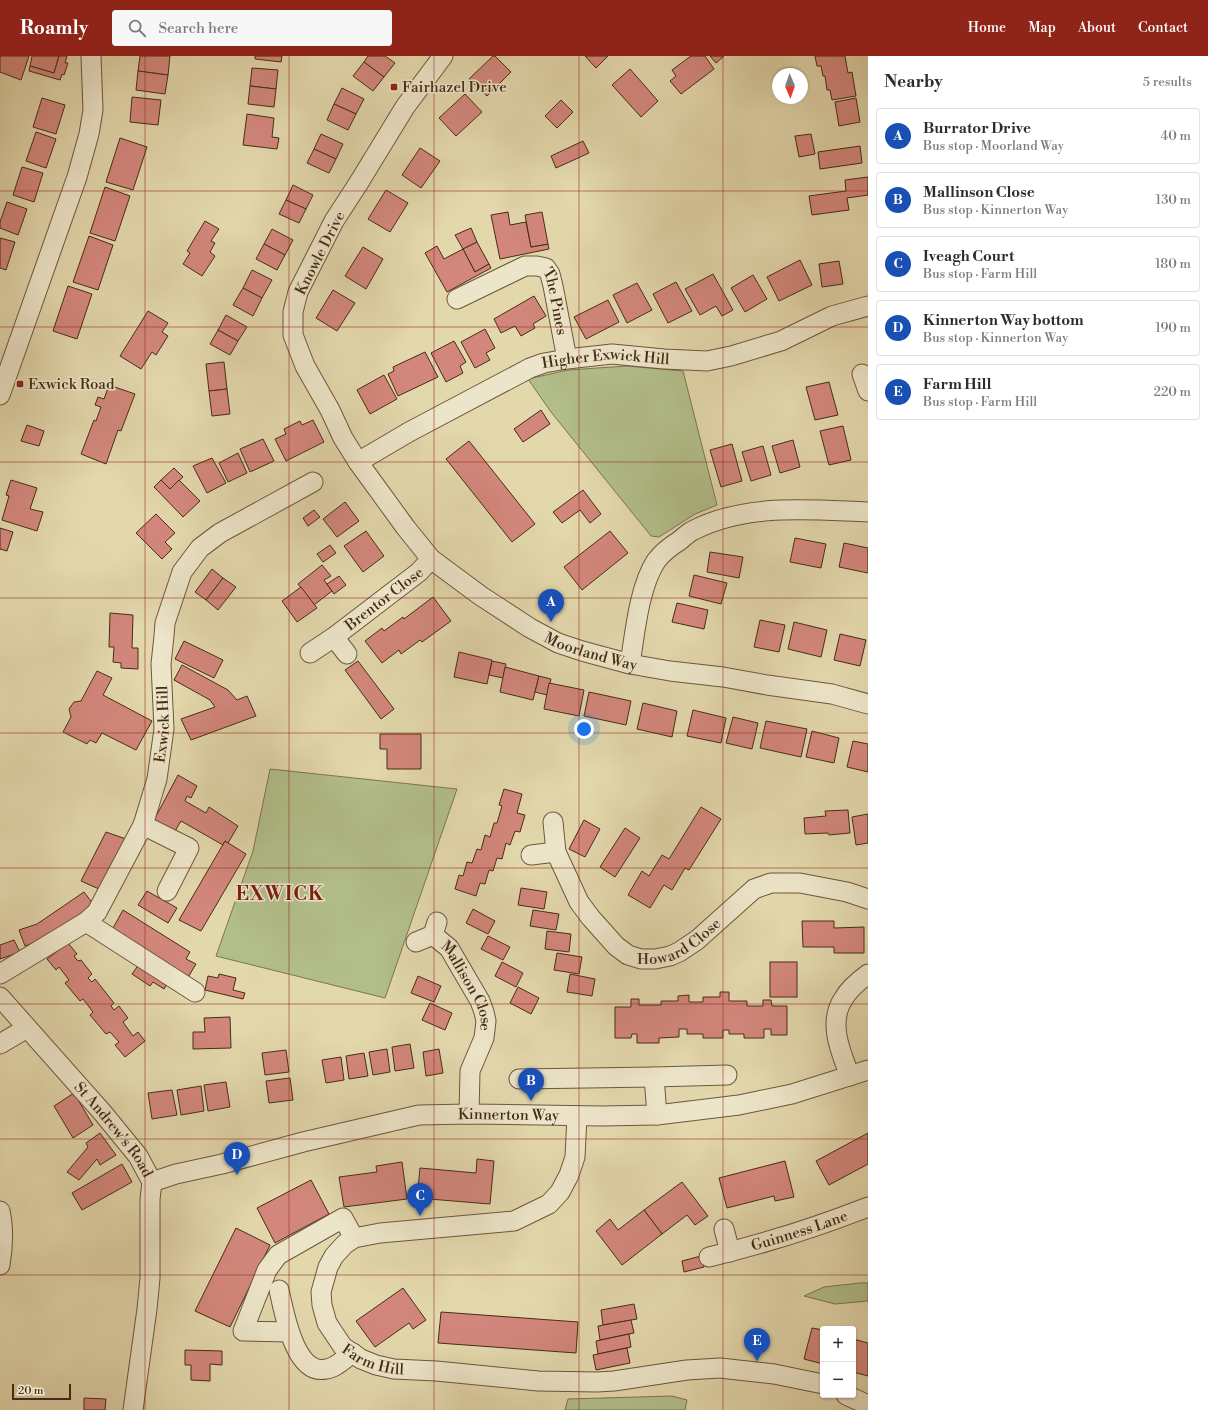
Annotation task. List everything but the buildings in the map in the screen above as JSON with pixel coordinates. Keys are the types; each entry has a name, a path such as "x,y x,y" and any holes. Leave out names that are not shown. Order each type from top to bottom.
{"street":[{"path":"0,395 77,177 89,134 93,110 91,56"},
{"name":"Knowle Drive","path":"358,462 343,438 330,410 305,366 293,335 293,312 298,292 334,221 405,107 443,56"},
{"name":"The Pines","path":"457,299 525,266 546,268 550,274 553,286 567,359"},
{"name":"Higher Exwick Hill","path":"358,462 409,432 530,368 544,363 612,354 707,361 731,356 781,341 832,316 868,306"},
{"name":"Moorland Way","path":"358,462 406,528 431,559 481,596 530,628 558,642 582,651 630,664 670,672 832,694 868,704"},
{"name":"Exwick Hill","path":"0,974 86,922 97,912 143,825 158,779 164,729 161,664 166,623 182,572 200,548 220,534 313,482"},
{"path":"630,664 641,600 652,570 657,560 669,548 692,530 741,514 785,510 868,512"},
{"name":"Brentor Close","path":"310,653 334,637 419,572 431,559"},
{"name":"Brentor Close","path":"334,637 347,654"},
{"name":"Howard Close","path":"554,822 556,852 579,902 616,946 628,955 641,959 655,959 670,956 679,952 697,940 766,877 847,892 868,900"},
{"path":"143,825 189,848 167,891"},
{"path":"531,855 556,852"},
{"path":"86,922 196,992"},
{"name":"Mallison Close","path":"429,933 449,948 480,1001 486,1021 484,1038 470,1071 469,1114"},
{"path":"850,1076 840,1050 836,1021 838,1010 844,998 868,974"},
{"name":"St Andrew's Road","path":"0,997 102,1112 138,1156 152,1182 150,1199 150,1278 148,1309 133,1410"},
{"path":"0,1044 27,1028"},
{"name":"Kinnerton Way","path":"152,1182 176,1174 222,1164 303,1142 419,1115 657,1115 739,1105 792,1094 868,1070"},
{"path":"519,1079 727,1075"},
{"path":"654,1077 657,1115"},
{"name":"Farm Hill","path":"577,1116 575,1157 569,1176 560,1192 549,1204 514,1221 412,1229 364,1235 354,1238 345,1244 334,1256 328,1267 321,1292 326,1323 343,1346 361,1359 376,1365 394,1369 538,1381 614,1381 687,1370 720,1368 774,1374 820,1383"},
{"name":"Guinness Lane","path":"709,1257 833,1221 868,1207"},
{"path":"0,1211 2,1222 2,1252 0,1265"},
{"path":"289,1332 243,1331 267,1270 278,1255 343,1218 354,1238"},
{"name":"Guinness Lane","path":"724,1229 730,1252"},
{"path":"279,1290 289,1332 304,1362 318,1370 326,1370 333,1367 352,1353"},
{"path":"853,1398 868,1405"}],"green space":[{"path":"627,366 683,371 717,505 695,514 659,537 651,536 551,412 528,379 568,370"},
{"path":"270,769 457,789 385,998 216,956 253,851"},
{"path":"868,1283 868,1301 835,1304 804,1296 824,1287"},
{"path":"672,1396 687,1400 685,1410 565,1410 568,1399"}],"place":[{"name":"Fairhazel Drive","path":"394,87"},
{"name":"Exwick Road","path":"20,384"},
{"name":"Burrator Drive","path":"551,622"},
{"name":"Mallinson Close","path":"531,1101"},
{"name":"Kinnerton Way bottom","path":"237,1175"},
{"name":"Iveagh Court","path":"420,1216"},
{"name":"Farm Hill","path":"757,1361"}],"district":[{"name":"EXWICK","path":"280,893"}]}
